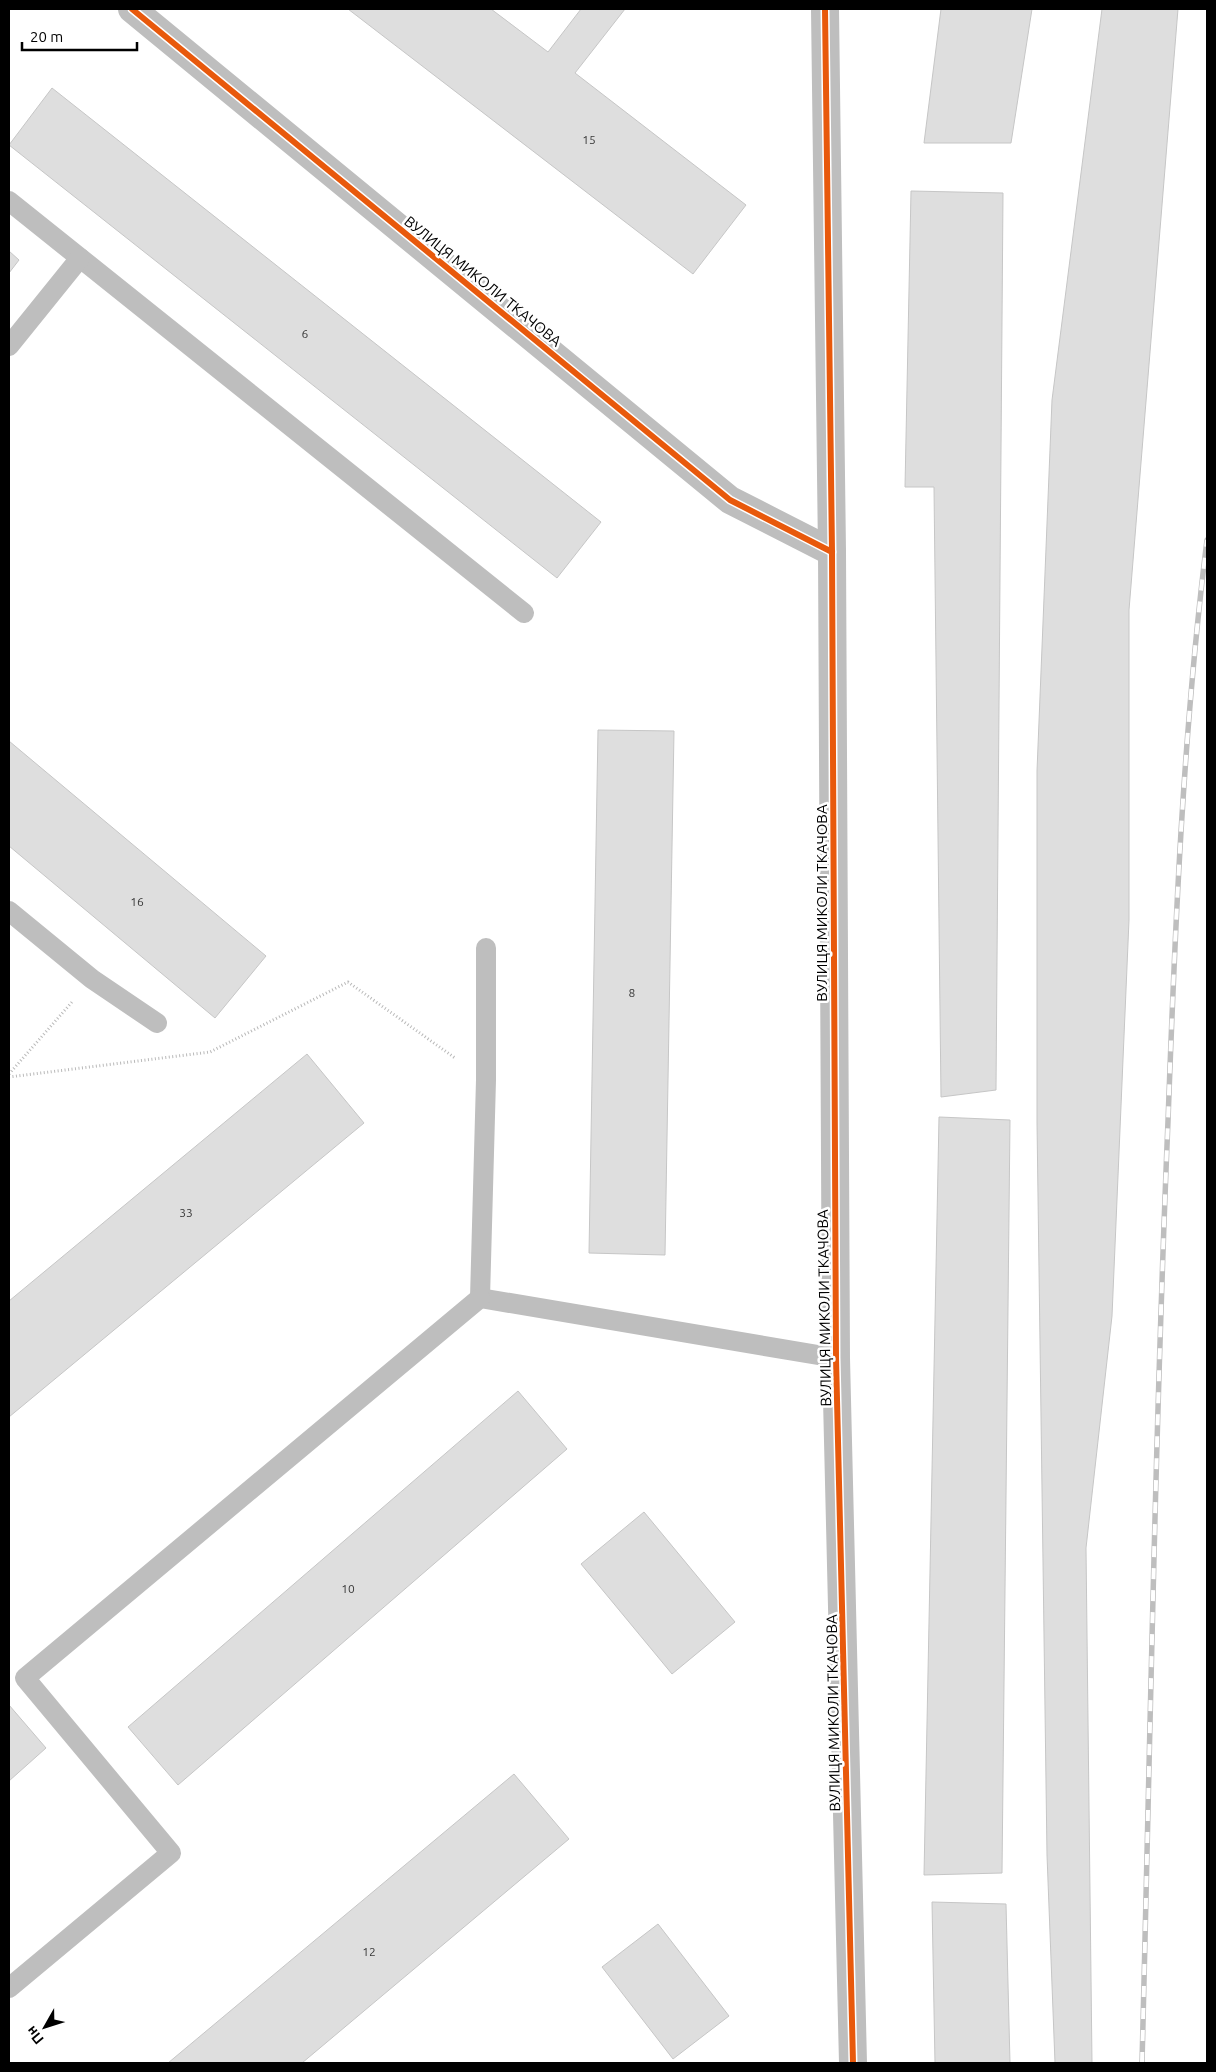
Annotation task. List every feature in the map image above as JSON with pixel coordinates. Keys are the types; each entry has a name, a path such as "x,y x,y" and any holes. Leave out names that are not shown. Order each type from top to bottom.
{"street":[{"name":"ВУЛИЦЯ МИКОЛИ ТКАЧОВА","path":"825,9 832,552 836,1358 854,2063"},
{"name":"ВУЛИЦЯ МИКОЛИ ТКАЧОВА","path":"140,11 730,500 832,552"}],"lane":[{"path":"9,201 524,613"},
{"path":"9,346 80,258"},
{"path":"9,910 92,979 157,1023"},
{"path":"9,1988 171,1853 25,1678 480,1298 486,1080 486,948"},
{"path":"480,1298 836,1358"}],"path":[{"path":"9,1075 92,979"},
{"path":"9,1075 210,1052 348,982 486,1080"}],"building":[{"path":"348,9 491,9 548,52 581,9 625,9 575,73 746,205 693,274"},
{"path":"941,9 1032,9 1011,143 924,143"},
{"path":"1102,9 1178,9 1129,610 1129,920 1112,1316 1086,1548 1092,2063 1055,2063 1047,1855 1037,1122 1037,771 1052,400"},
{"path":"52,88 601,522 557,578 9,145"},
{"path":"911,191 1003,193 996,1090 941,1097 934,487 905,487"},
{"path":"9,251 19,260 9,273"},
{"path":"598,730 674,731 665,1255 589,1253"},
{"path":"9,741 266,956 215,1018 9,846"},
{"path":"307,1054 364,1123 9,1417 9,1301"},
{"path":"939,1117 1010,1120 1002,1873 924,1875"},
{"path":"518,1391 567,1449 178,1785 128,1727"},
{"path":"644,1512 735,1622 672,1674 581,1564"},
{"path":"9,1705 46,1748 9,1781"},
{"path":"514,1774 569,1839 302,2063 168,2063"},
{"path":"932,1902 1006,1904 1010,2063 935,2063"},
{"path":"658,1924 729,2016 673,2059 602,1967"}],"railway":[{"path":"1142,2063 1163,1239 1174,975 1186,757 1207,540"}],"cycle path":[{"path":"132,9 730,500 832,552"},
{"path":"825,9 832,552 836,1358 853,2063"}]}
